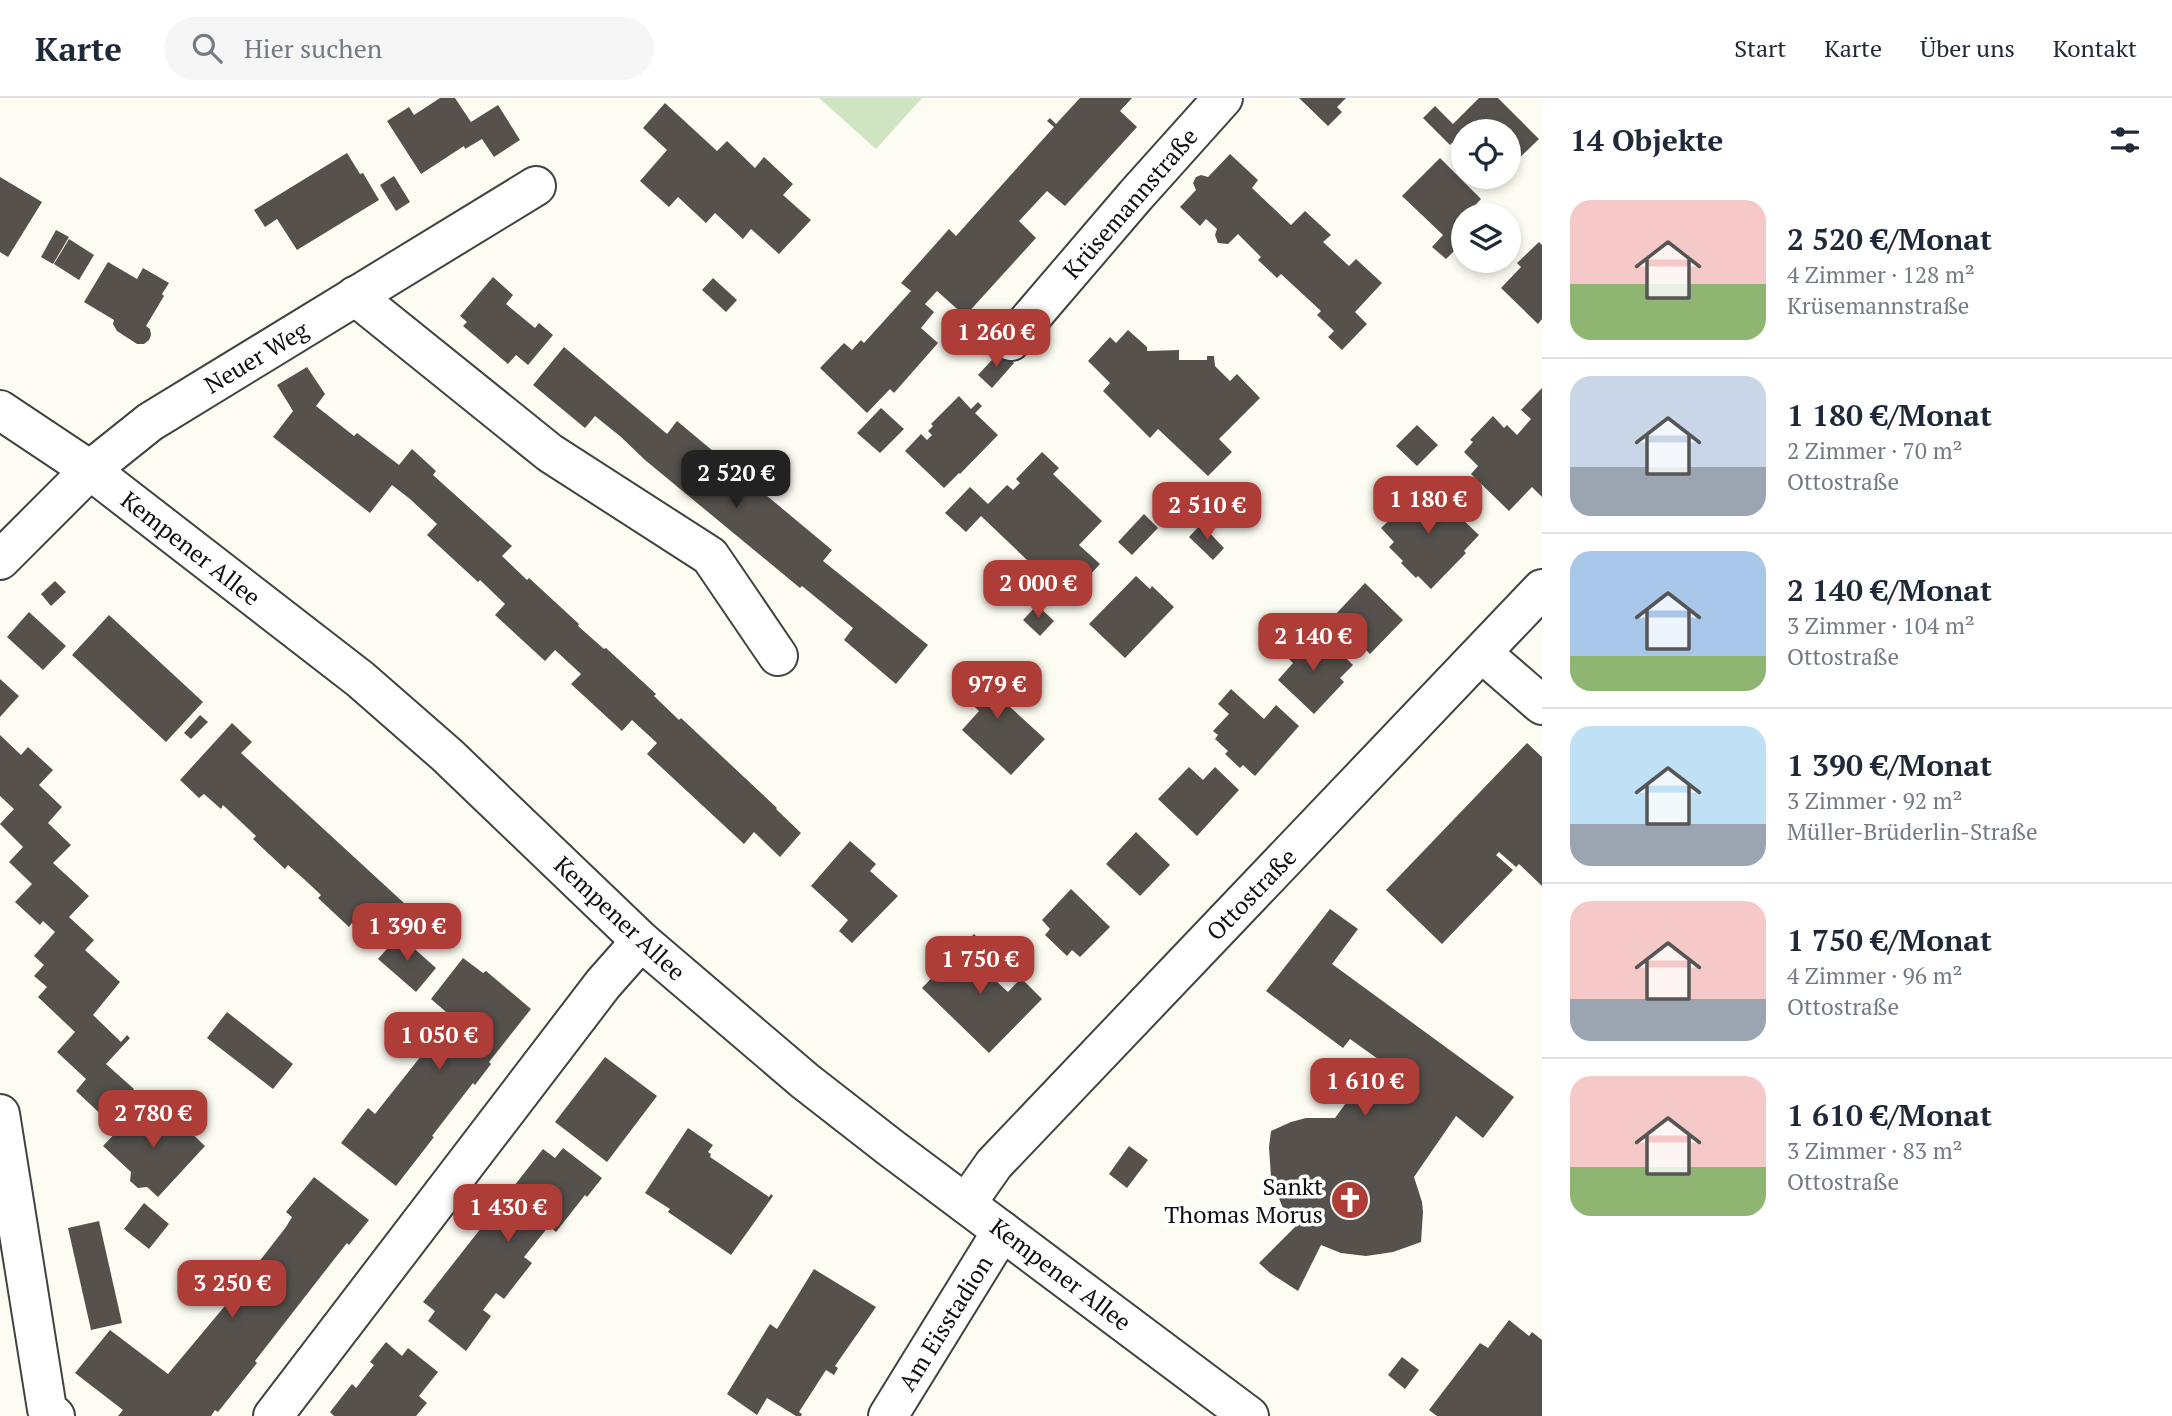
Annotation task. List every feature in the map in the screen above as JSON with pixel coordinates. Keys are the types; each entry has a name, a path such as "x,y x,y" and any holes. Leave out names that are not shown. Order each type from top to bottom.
{"street":[{"name":"Krüsemannstraße","path":"1011,341 1223,98"},
{"name":"Neuer Weg","path":"0,560 90,470 150,422 536,186"},
{"path":"355,296 550,453 710,556 778,656"},
{"name":"Kempener Allee","path":"0,410 90,470 360,679 447,755 641,941 805,1081 1250,1416"},
{"name":"Ottostraße","path":"966,1204 994,1164 1542,589"},
{"path":"1482,653 1542,705"},
{"path":"273,1416 594,995 641,941"},
{"path":"0,1114 47,1409 55,1416"},
{"name":"Am Eisstadion","path":"888,1416 1002,1231"}],"green space":[{"path":"819,98 922,98 876,149"}],"building":[{"path":"440,98 455,98 471,122 498,105 520,140 494,157 482,139 465,149 464,146 421,174 387,121 409,107 414,115"},
{"path":"1080,98 1132,98 1120,111 1137,127 1065,206 1047,191 1019,221 1036,238 965,316 937,291 925,304 934,312 921,328 938,343 894,393 890,389 867,413 820,368 844,343 852,350 861,340 864,343 911,291 901,283 949,229 956,236 1054,127 1047,121 1050,118 1056,124"},
{"path":"1299,98 1346,98 1337,107 1342,112 1328,126"},
{"path":"1479,98 1498,98 1519,119 1458,119"},
{"path":"665,103 717,151 727,141 755,168 764,157 793,184 783,195 811,220 779,254 751,229 743,239 715,213 706,223 678,197 669,207 640,181 667,150 643,128"},
{"path":"1435,106 1451,122 1450,145 1423,118"},
{"path":"1521,121 1539,139 1521,156"},
{"path":"347,153 379,200 297,250 277,219 265,227 254,210"},
{"path":"1230,154 1258,180 1252,188 1291,225 1305,211 1331,235 1323,242 1349,266 1356,259 1382,283 1355,312 1367,324 1342,350 1328,337 1334,331 1317,315 1321,311 1281,274 1277,278 1258,260 1261,257 1238,234 1228,244 1218,243 1215,235 1217,229 1206,219 1200,226 1180,207 1196,190 1193,183 1196,177 1208,177"},
{"path":"1440,158 1451,169 1451,189 1471,189 1481,199 1477,203 1451,203 1451,254 1446,259 1432,247 1443,235 1402,196"},
{"path":"394,176 410,202 396,211 380,185"},
{"path":"0,177 42,202 8,257 0,252"},
{"path":"56,230 69,237 53,264 41,257"},
{"path":"69,239 94,255 79,280 54,264"},
{"path":"1539,242 1542,245 1542,319 1538,324 1501,288 1515,273 1521,273 1521,259"},
{"path":"108,262 137,279 143,268 169,283 146,326 151,335 144,344 137,344 117,331 114,320 84,302"},
{"path":"493,277 513,295 506,304 535,328 539,323 553,335 528,365 516,355 508,364 463,326 467,322 460,316"},
{"path":"713,278 737,300 726,312 702,290"},
{"path":"1128,330 1147,347 1147,351 1179,350 1179,360 1207,360 1207,356 1214,356 1215,366 1230,381 1237,374 1260,398 1219,439 1232,452 1208,476 1158,429 1150,438 1103,391 1110,383 1088,361 1110,337 1116,343"},
{"path":"564,347 667,434 677,421 832,550 823,561 928,645 896,684 844,640 853,628 802,586 800,588 595,416 585,428 533,385"},
{"path":"1001,350 1014,363 992,388 978,375"},
{"path":"307,367 325,394 316,406 354,436 357,433 399,465 412,449 436,471 433,475 512,546 502,556 606,648 656,694 654,696 679,720 681,718 777,808 801,833 780,857 754,832 744,844 647,754 657,743 632,720 622,731 571,684 581,674 555,650 545,661 495,615 505,604 427,535 437,524 410,499 392,485 370,513 273,437 293,411 277,385"},
{"path":"1542,388 1542,497 1532,487 1509,511 1471,474 1478,466 1464,452 1473,442 1470,440 1493,416 1504,428 1507,425 1517,435 1531,419 1521,410"},
{"path":"959,396 971,409 978,402 982,406 975,413 998,435 944,488 905,451 921,434 927,440 932,435 928,431 933,426 931,424"},
{"path":"881,408 904,429 880,453 857,433"},
{"path":"1417,425 1438,445 1417,466 1396,446"},
{"path":"1042,452 1059,468 1053,474 1102,521 1079,545 1100,564 1068,599 981,516 966,532 945,513 970,487 988,504 1007,485 1013,490 1020,483 1016,479"},
{"path":"1415,476 1437,497 1423,513 1428,516 1443,501 1479,535 1464,551 1466,553 1431,589 1401,563 1403,561 1389,547 1394,542 1381,528 1402,508 1415,520 1422,513 1400,492"},
{"path":"1144,514 1158,528 1132,555 1118,542"},
{"path":"1201,524 1224,548 1213,560 1189,537"},
{"path":"1136,576 1150,589 1152,586 1174,607 1125,658 1089,624"},
{"path":"55,581 66,592 51,606 41,594"},
{"path":"1365,583 1403,620 1370,654 1341,629 1343,627 1333,617"},
{"path":"1037,605 1054,621 1040,636 1023,620"},
{"path":"29,612 66,646 43,670 7,637"},
{"path":"109,615 203,702 166,742 72,655"},
{"path":"1292,633 1320,659 1333,645 1353,665 1340,678 1344,682 1314,714 1278,680 1293,663 1278,648"},
{"path":"982,661 1007,685 997,695 1045,739 1011,775 962,730 979,711 956,689"},
{"path":"0,679 19,696 0,717"},
{"path":"1231,689 1264,719 1276,705 1299,726 1255,776 1243,765 1240,768 1225,754 1228,751 1215,739 1218,735 1213,731 1229,714 1218,704"},
{"path":"200,715 208,722 191,739 184,733"},
{"path":"232,723 252,742 241,753 404,903 369,939 352,923 349,927 318,898 321,895 288,865 285,869 253,839 256,836 223,805 221,809 204,794 199,798 180,780"},
{"path":"0,735 21,755 28,747 53,770 39,785 62,807 48,823 71,845 53,863 89,896 69,917 94,940 85,950 120,982 93,1015 121,1042 127,1035 130,1038 106,1064 134,1089 106,1119 76,1091 86,1079 57,1052 75,1032 38,997 47,987 34,976 44,965 34,956 55,932 43,921 40,925 15,902 32,884 9,862 23,847 0,824 14,809 0,796"},
{"path":"1527,743 1542,757 1542,886 1519,864 1516,867 1499,852 1496,855 1513,870 1442,944 1386,890"},
{"path":"1189,767 1203,780 1215,767 1239,790 1197,836 1158,799"},
{"path":"1136,832 1170,865 1140,896 1106,864"},
{"path":"850,841 876,864 870,871 898,896 852,943 839,931 848,920 811,886"},
{"path":"1071,889 1110,927 1080,957 1072,950 1067,956 1045,935 1050,929 1042,920"},
{"path":"1330,909 1358,929 1332,964 1514,1097 1483,1138 1456,1116 1414,1177 1422,1202 1421,1242 1393,1252 1366,1256 1341,1253 1321,1245 1298,1291 1259,1263 1296,1226 1282,1206 1271,1177 1271,1131 1306,1118 1335,1118 1378,1059 1350,1039 1343,1048 1266,991"},
{"path":"974,934 993,953 980,966 1008,992 1021,978 1042,999 989,1053 922,988"},
{"path":"399,935 436,968 416,992 378,959"},
{"path":"463,958 483,973 486,971 531,1009 396,1186 341,1143 368,1108 375,1114 452,1017 431,999"},
{"path":"227,1012 293,1064 273,1089 207,1038"},
{"path":"605,1057 657,1096 607,1162 555,1122"},
{"path":"143,1104 176,1135 184,1126 205,1146 158,1197 147,1187 138,1188 130,1181 131,1172 103,1146"},
{"path":"688,1128 713,1145 708,1152 710,1157 769,1197 771,1194 773,1196 731,1255 645,1193"},
{"path":"1129,1146 1148,1160 1127,1188 1109,1174"},
{"path":"563,1148 602,1178 556,1232 549,1226 524,1257 532,1263 504,1299 496,1293 483,1310 491,1316 466,1351 428,1321 435,1311 423,1302 543,1149 555,1158"},
{"path":"314,1177 369,1220 332,1262 218,1412 215,1410 211,1416 118,1416 123,1410 75,1373 110,1330 168,1374 286,1227 292,1217 286,1212"},
{"path":"144,1203 169,1224 149,1249 124,1229"},
{"path":"99,1221 122,1323 91,1330 68,1228"},
{"path":"814,1269 876,1307 835,1366 838,1368 834,1375 826,1370 799,1412 801,1416 796,1416 767,1398 757,1415 727,1394 770,1324 777,1329"},
{"path":"1509,1320 1529,1336 1532,1332 1542,1340 1542,1416 1437,1416 1429,1410 1480,1343 1488,1348"},
{"path":"386,1342 402,1356 408,1348 438,1372 419,1396 427,1403 416,1416 334,1416 330,1412 352,1384 356,1388 374,1365 370,1362"},
{"path":"1402,1357 1419,1370 1405,1389 1388,1375"}],"place":[{"name":"Sankt Thomas Morus","path":"1350,1200"}]}
